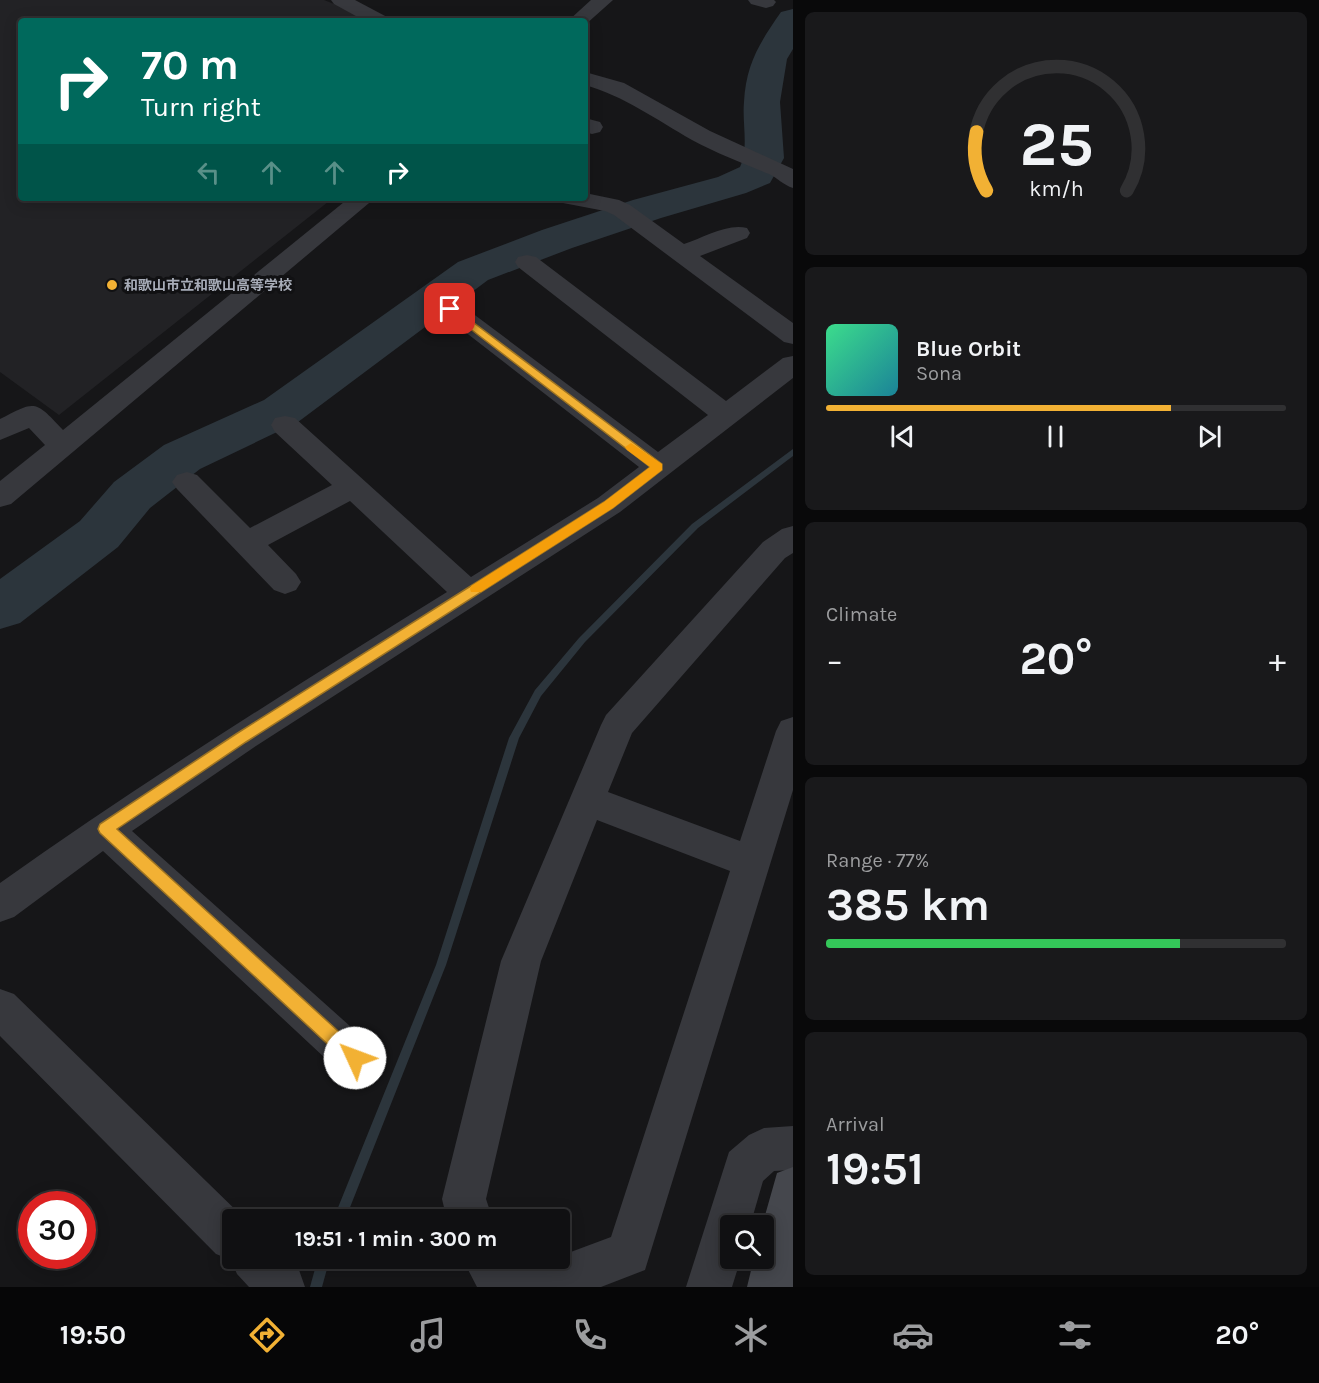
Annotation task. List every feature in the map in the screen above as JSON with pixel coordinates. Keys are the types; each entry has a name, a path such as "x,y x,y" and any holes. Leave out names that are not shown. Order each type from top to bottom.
{"main road":[{"path":"770,1287 792,1189"}],"street":[{"path":"341,0 374,18"},
{"path":"582,18 603,0"},
{"path":"588,79 617,87 702,136 779,170 792,181"},
{"path":"0,497 359,201"},
{"path":"588,201 611,205 628,215 792,336"},
{"path":"681,254 738,232"},
{"path":"527,262 726,416"},
{"path":"450,309 658,467"},
{"path":"0,905 105,829 241,738 609,505 792,364"},
{"path":"0,431 32,414 62,446"},
{"path":"285,425 469,594"},
{"path":"187,482 285,582"},
{"path":"247,543 352,487"},
{"path":"467,1209 464,1199 521,961 618,725 774,550 792,537"},
{"path":"537,1287 629,1254 792,731"},
{"path":"587,800 752,862"},
{"path":"105,829 355,1058"},
{"path":"0,1008 222,1228"},
{"path":"709,1287 745,1168 764,1150 792,1148"},
{"path":"264,1269 282,1287"},
{"path":"493,1269 505,1287"}],"shaded area":[{"name":"和歌山市立和歌山高等学校","path":"0,0 324,0 369,18 18,18 18,201 329,201 59,415 0,372"}],"waterway":[{"path":"0,608 99,534 132,495 182,457 281,411 473,271 557,239 647,209 732,185 756,175 764,158 762,102 769,59 793,19"},
{"path":"343,1209 441,965 514,738 538,693 582,640 695,526 793,452"},
{"path":"316,1287 321,1269"}],"slow traffic":[{"path":"476,589 609,505 658,467 631,447"}],"place":[{"name":"和歌山市立和歌山高等学校","path":"112,285"}],"route":[{"path":"355,1058 105,829 241,738 609,505 658,467 450,309"}]}
